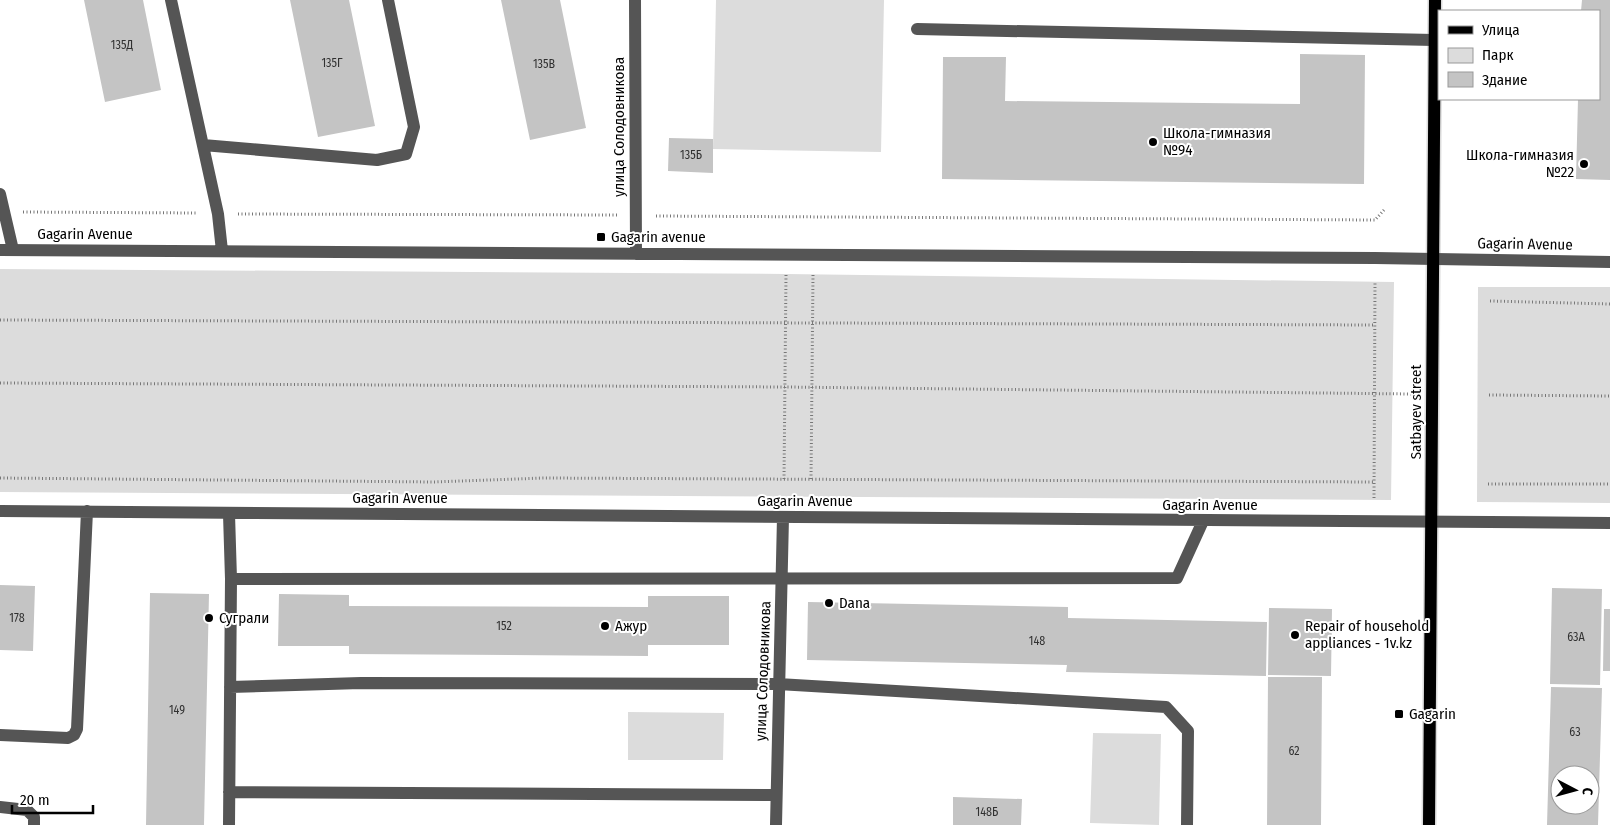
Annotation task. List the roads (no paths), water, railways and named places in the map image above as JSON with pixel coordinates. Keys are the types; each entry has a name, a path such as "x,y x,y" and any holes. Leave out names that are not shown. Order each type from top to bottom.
{"main road":[{"name":"Satbayev street","path":"1429,825 1435,0"}],"street":[{"path":"171,0 218,214 222,251"},
{"path":"203,145 377,160 406,154 414,127 388,0"},
{"name":"улица Солодовникова","path":"635,0 636,254"},
{"path":"917,28 1434,40"},
{"path":"0,194 6,250"},
{"name":"Gagarin Avenue","path":"6,250 1433,259 1610,262"},
{"name":"Gagarin Avenue","path":"0,511 1610,524"},
{"path":"0,735 68,738 74,735 77,729 88,511"},
{"path":"229,514 231,579 229,825"},
{"name":"улица Солодовникова","path":"776,825 783,517"},
{"path":"231,579 1177,578 1203,521"},
{"path":"230,687 360,683 778,684 1166,707 1188,731 1187,825"},
{"path":"229,792 776,795"},
{"path":"0,806 27,810 34,817 34,825"}],"place":[{"name":"Школа-гимназия №94","path":"1153,142"},
{"name":"Школа-гимназия №22","path":"1584,164"},
{"name":"Gagarin avenue","path":"601,237"},
{"name":"Dana","path":"829,603"},
{"name":"Суграли","path":"209,618"},
{"name":"Ажур","path":"605,626"},
{"name":"Repair of household appliances - 1v.kz","path":"1295,635"},
{"name":"Gagarin","path":"1399,714"}]}
